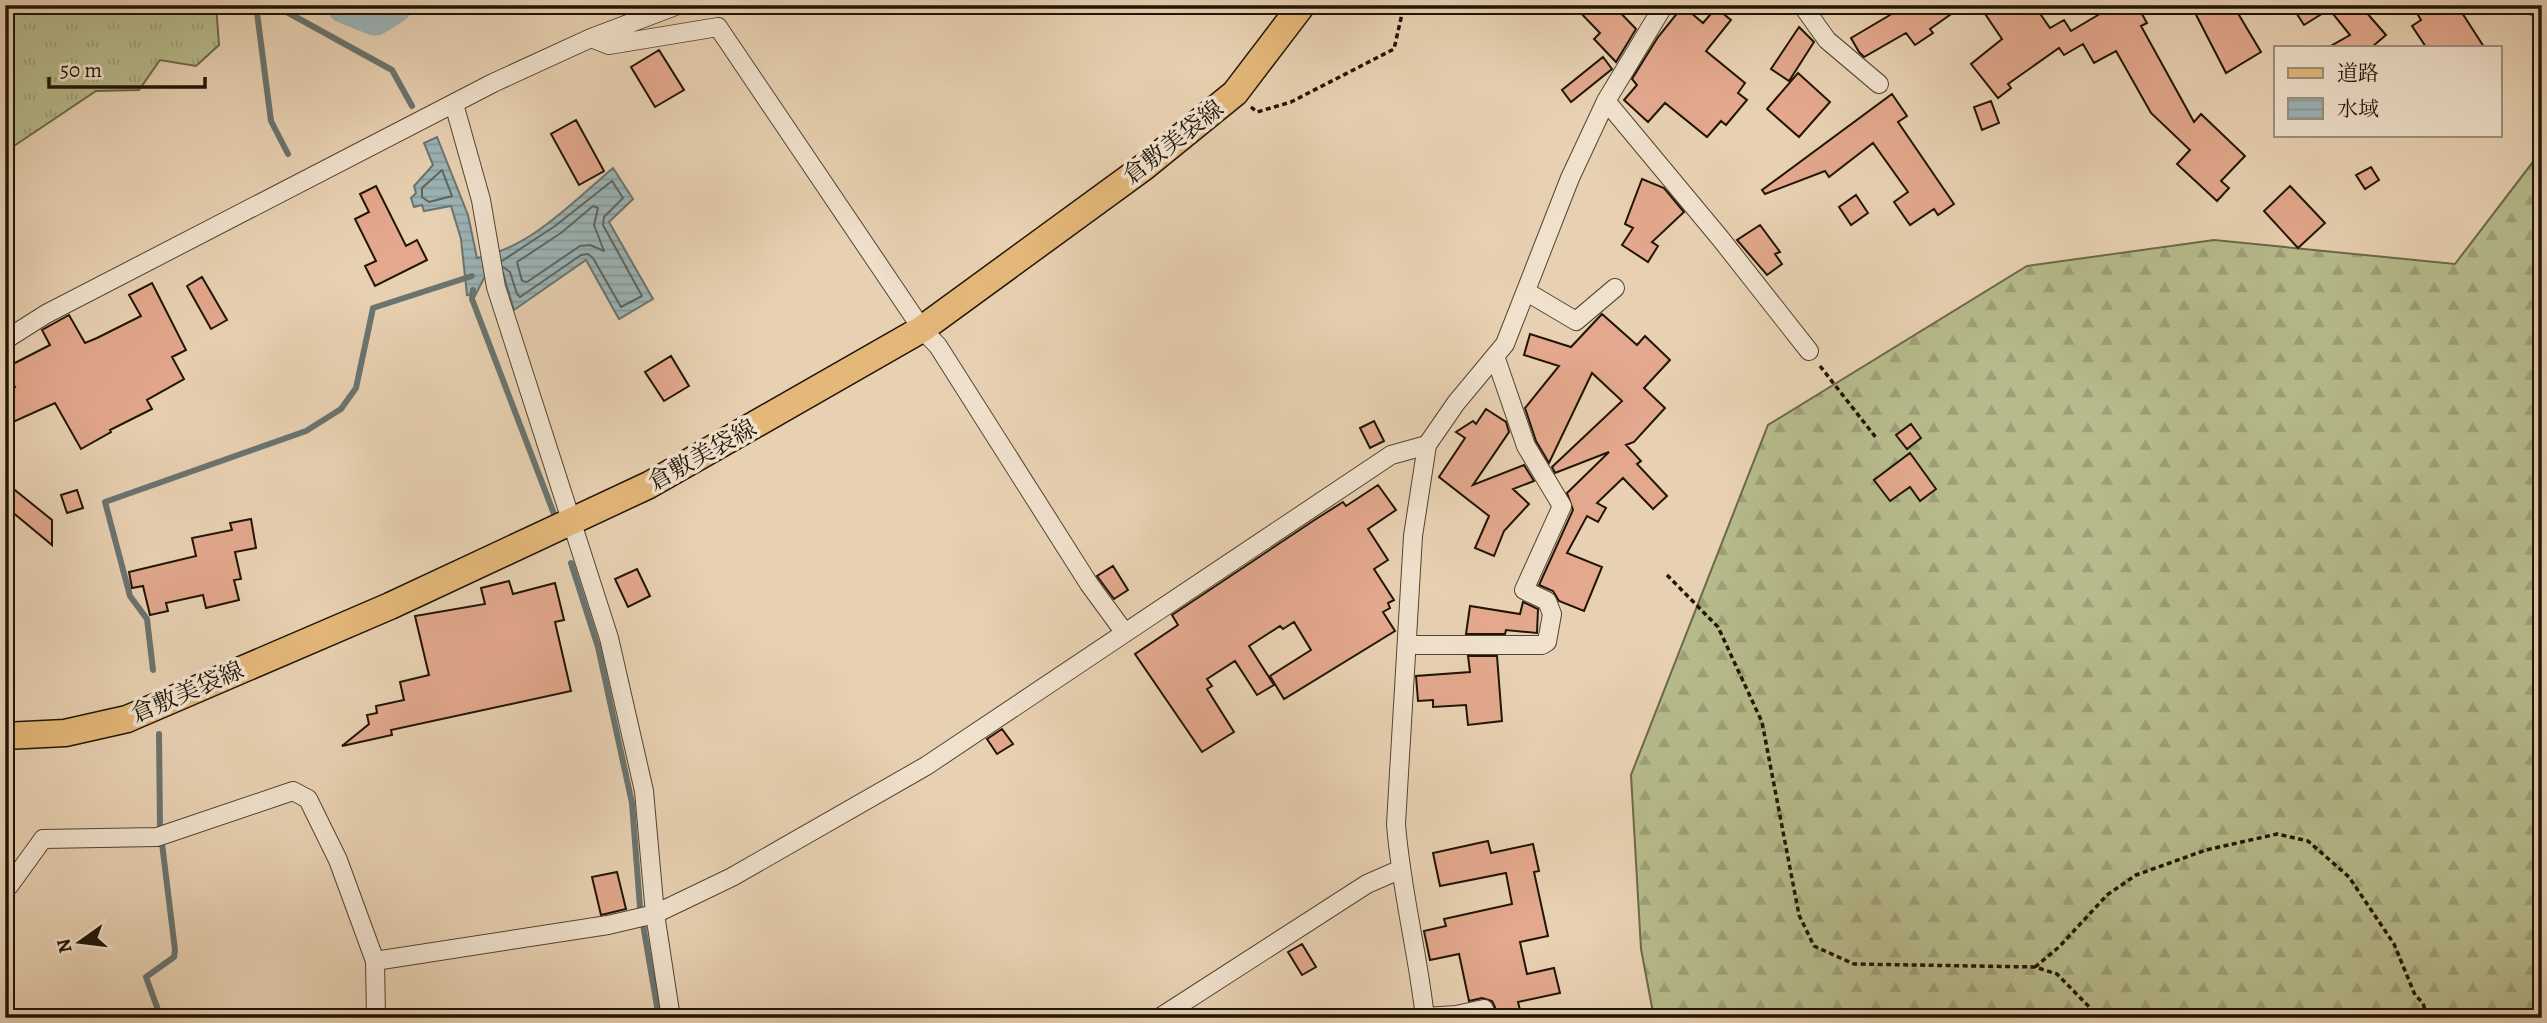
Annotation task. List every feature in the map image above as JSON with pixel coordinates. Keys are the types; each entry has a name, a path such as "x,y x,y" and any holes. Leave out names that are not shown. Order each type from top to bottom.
{"main road":[{"name":"倉敷美袋線","path":"5,736 65,733 127,719 390,606 649,485 922,329 1144,167 1235,93 1302,5"}],"street":[{"path":"5,340 58,308 454,104 592,38 678,5"},
{"path":"1484,1009 1456,1015 1425,1017 1414,939 1399,870 1396,824 1409,645 1413,536 1427,445 1456,403 1496,359 1527,292 1570,178 1606,101 1664,5"},
{"path":"1802,5 1827,40 1879,84"},
{"path":"592,38 609,45 718,27 922,329 938,346 1089,583 1125,633"},
{"path":"1606,101 1720,237 1809,351"},
{"path":"454,104 481,200 496,288 610,639 644,791 646,916 671,1018"},
{"path":"1527,292 1576,321 1615,288"},
{"path":"1409,645 1542,645 1547,642 1552,614 1547,601 1524,590 1562,506 1526,446 1496,359"},
{"path":"374,961 646,916 732,877 926,766 1391,456 1427,445"},
{"path":"5,887 9,886 43,839 161,837 293,790 308,799 338,860 374,961 376,1018"},
{"path":"1159,1018 1367,884 1399,870"}],"path":[{"path":"1235,93 1257,112 1290,102 1394,49 1404,5"},
{"path":"1809,351 1877,439"},
{"path":"1667,575 1718,626 1762,722 1800,915 1814,946 1854,964 2035,967 2057,974 2100,1018"},
{"path":"2035,967 2059,947 2106,895 2136,876 2206,850 2277,834 2308,841 2349,877 2394,944 2415,995 2423,1003 2427,1018"}],"green space":[{"path":"5,5 216,5 219,45 196,66 160,60 139,90 96,91 5,152"},
{"path":"2542,150 2542,1018 1654,1018 1641,949 1631,775 1768,425 2027,266 2214,240 2455,264"}],"water":[{"path":"437,137 468,215 477,258 496,253 533,234 613,168 633,199 609,222 653,299 619,319 586,260 514,310 503,273 484,278 475,296 467,295 461,239 451,206 424,211 422,205 414,207 411,198 416,193 414,186 433,165 424,143"}],"building":[{"path":"1573,5 1613,5 1636,29 1616,62 1594,39 1600,33"},
{"path":"1907,5 1964,5 1930,29 1933,33 1915,45 1906,33 1864,57 1851,38"},
{"path":"1979,5 2034,5 2050,28 2064,20 2071,31 2115,5 2137,5 2147,23 2141,26 2194,122 2201,114 2245,156 2221,181 2229,188 2217,201 2177,164 2190,150 2151,113 2116,51 2094,63 2083,44 2064,55 2059,48 2008,84 2011,88 1998,98 1971,64 2002,39"},
{"path":"2191,5 2233,5 2261,52 2226,73"},
{"path":"2291,5 2336,5 2304,25"},
{"path":"2344,5 2360,5 2386,35 2373,46 2331,46 2350,35 2333,14"},
{"path":"2412,5 2457,5 2483,46 2425,46 2412,26 2421,20"},
{"path":"1683,6 1703,23 1716,8 1731,20 1706,51 1745,83 1738,93 1747,100 1726,125 1721,121 1707,137 1665,103 1648,122 1624,100 1637,85 1632,79 1658,37"},
{"path":"1799,27 1814,42 1789,81 1771,69"},
{"path":"659,50 684,90 655,107 631,67"},
{"path":"1603,57 1612,69 1571,102 1562,90"},
{"path":"1798,73 1830,102 1799,137 1767,109"},
{"path":"1892,94 1907,116 1898,122 1954,204 1938,215 1934,209 1910,225 1894,202 1908,192 1873,143 1829,177 1825,171 1765,194 1762,190"},
{"path":"1991,101 1999,123 1982,130 1974,107"},
{"path":"576,120 604,171 579,185 551,134"},
{"path":"2371,167 2379,180 2365,189 2356,175"},
{"path":"1642,179 1664,188 1684,212 1652,242 1658,246 1648,262 1622,245 1633,228 1625,224"},
{"path":"376,186 406,246 417,240 427,260 375,286 365,266 376,261 355,219 369,212 360,194"},
{"path":"2290,186 2325,223 2298,248 2264,211"},
{"path":"1856,195 1868,213 1851,225 1839,207"},
{"path":"1760,225 1780,252 1775,254 1782,264 1767,275 1737,240"},
{"path":"202,277 227,320 211,329 187,286"},
{"path":"152,283 186,350 172,357 184,379 147,400 152,409 110,430 111,432 81,449 55,403 13,422 5,405 5,392 15,387 5,368 50,345 42,330 69,315 85,343 97,338 141,316 129,295"},
{"path":"1602,314 1637,345 1645,336 1670,360 1644,388 1665,408 1634,442 1626,445 1641,461 1637,464 1667,496 1653,509 1623,478 1597,503 1606,508 1598,522 1587,516 1567,553 1602,567 1584,611 1559,601 1553,591 1539,585 1573,510 1567,493 1609,452 1555,473 1552,467 1622,401 1592,373 1549,463 1536,441 1525,408 1559,366 1524,355 1530,334 1571,347"},
{"path":"671,356 689,386 664,401 645,372"},
{"path":"1486,409 1506,422 1509,432 1473,485 1524,465 1534,481 1513,489 1529,504 1504,531 1494,556 1475,548 1489,516 1439,477 1465,438 1456,432 1473,421 1476,424"},
{"path":"1374,421 1384,441 1370,448 1360,428"},
{"path":"1911,424 1921,438 1907,449 1896,435"},
{"path":"1910,453 1936,489 1920,501 1910,487 1890,501 1874,480"},
{"path":"5,482 52,520 52,545 5,506"},
{"path":"1378,485 1396,510 1368,529 1388,560 1374,569 1394,600 1388,603 1390,608 1383,612 1395,631 1284,699 1270,676 1311,650 1294,622 1283,629 1280,626 1249,646 1274,685 1257,695 1235,661 1207,679 1212,686 1207,689 1234,732 1202,752 1135,654 1178,625 1172,615 1316,519 1343,502 1346,506"},
{"path":"77,490 83,508 67,513 61,495"},
{"path":"251,519 256,548 235,552 241,579 234,580 239,600 206,608 203,595 166,603 168,611 150,615 143,586 132,588 129,572 196,556 192,538 232,530 230,523"},
{"path":"1113,566 1128,590 1114,599 1097,576"},
{"path":"637,569 650,596 628,607 615,579"},
{"path":"509,581 513,594 555,583 564,620 555,622 571,691 391,730 392,735 342,746 369,724 367,715 377,713 376,706 404,700 400,682 429,675 415,616 485,604 481,588"},
{"path":"1523,602 1538,609 1537,633 1506,630 1505,634 1466,634 1470,606 1520,614"},
{"path":"1468,656 1497,656 1502,721 1468,725 1466,705 1433,707 1433,700 1418,701 1416,676 1470,672"},
{"path":"1002,729 1013,744 997,754 987,739"},
{"path":"1488,841 1491,853 1533,844 1539,871 1534,872 1548,936 1520,942 1527,974 1554,968 1560,993 1518,1002 1522,1018 1491,1018 1495,1007 1492,1001 1482,998 1469,1001 1459,954 1430,960 1424,931 1446,926 1444,919 1512,904 1506,873 1440,886 1433,853"},
{"path":"617,872 626,909 601,915 592,877"},
{"path":"1302,944 1316,967 1302,975 1288,952"}],"waterway":[{"path":"256,5 271,121 288,154"},
{"path":"274,5 392,70 412,106"},
{"path":"345,5 375,17 394,5"},
{"path":"153,670 147,619 130,596 105,502 306,431 341,409 356,388 373,308 472,276"},
{"path":"473,290 472,299 554,514"},
{"path":"571,563 598,647 632,803 640,907 659,1018"},
{"path":"159,734 160,827 175,950 174,957 146,977 161,1018"}]}
